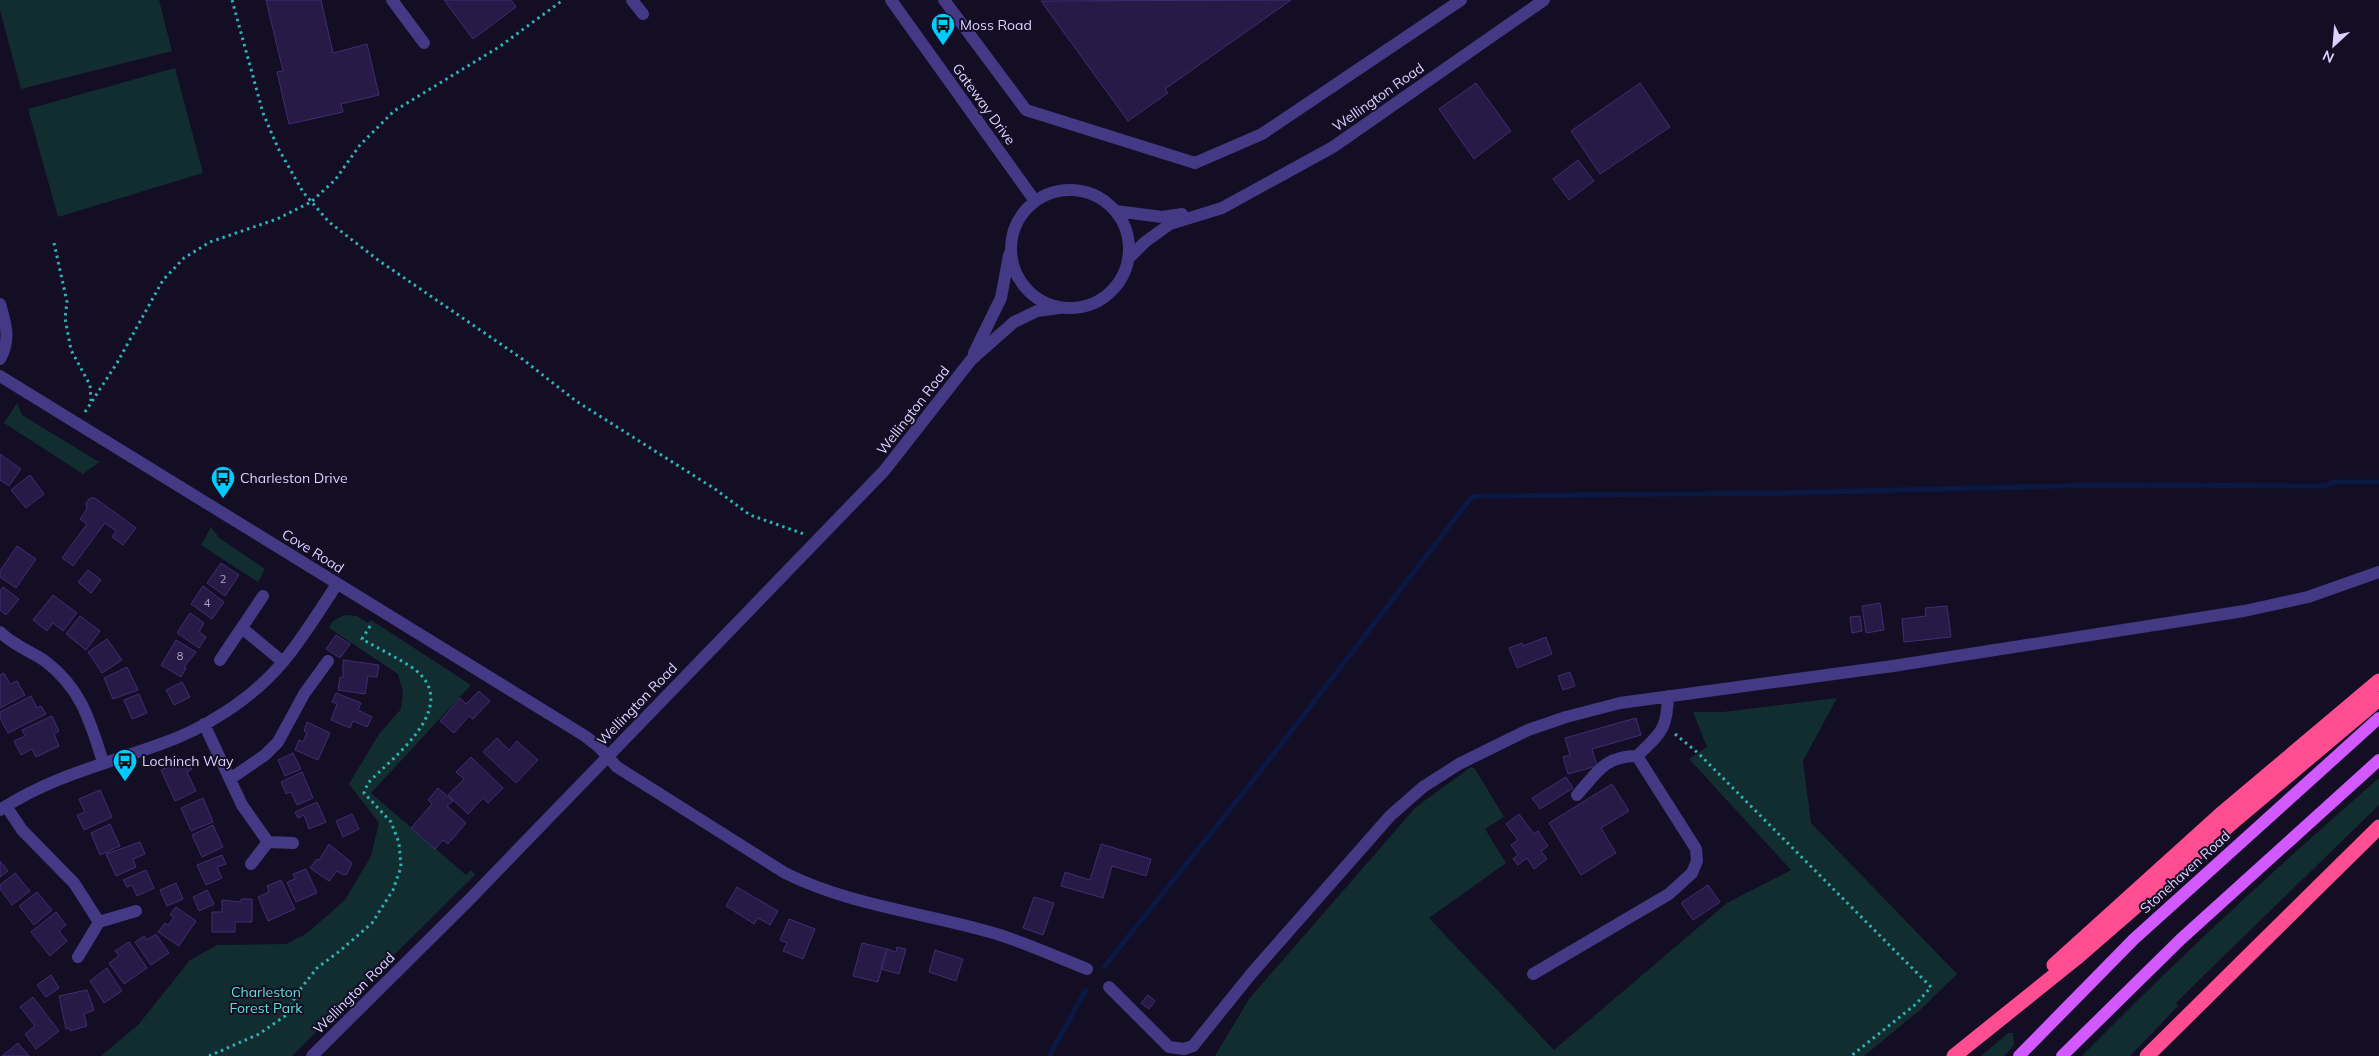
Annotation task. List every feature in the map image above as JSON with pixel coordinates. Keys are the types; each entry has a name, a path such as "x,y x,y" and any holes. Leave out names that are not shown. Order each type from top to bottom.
{"highway":[{"path":"2005,1014 2062,957 2200,833 2379,681"},
{"path":"1954,1056 2075,960 2235,820 2379,699"},
{"path":"2147,1056 2379,827"}],"main road":[{"name":"Stonehaven Road","path":"2019,1056 2134,939 2379,718"},
{"path":"2062,1056 2188,933 2379,760"}],"street":[{"path":"392,0 424,43"},
{"path":"632,0 643,14"},
{"name":"Gateway Drive","path":"891,0 1035,201"},
{"path":"944,0 1026,110 1194,163 1262,134 1461,0"},
{"name":"Wellington Road","path":"1130,258 1145,242 1170,224 1222,208 1332,147 1544,0"},
{"path":"1068,190 1086,192 1103,199 1116,211 1127,233 1130,258 1126,273 1117,287 1106,298 1091,305 1075,309 1059,308 1044,303 1025,287 1013,266 1011,249 1013,231 1022,214 1035,201 1051,193 1068,190"},
{"name":"Wellington Road","path":"1116,211 1162,216 1222,208"},
{"name":"Wellington Road","path":"971,360 1001,298 1011,249"},
{"path":"0,304 8,332 7,343 0,359"},
{"name":"Wellington Road","path":"312,1056 470,899 884,470 971,360 1014,322 1037,311 1059,308"},
{"name":"Cove Road","path":"0,376 586,736 599,746 606,757 617,767 784,872 805,883 853,899 997,934 1087,969"},
{"path":"1109,987 1163,1042 1184,1053 1197,1042 1251,974 1353,855 1390,816 1424,787 1459,764 1528,730 1566,717 1620,703 1893,666 2244,611 2308,597 2379,572"},
{"path":"99,922 74,883 3,808 46,783 103,762 159,745 204,724 248,695 283,662 337,584"},
{"path":"220,660 263,596"},
{"path":"242,628 283,662"},
{"path":"0,632 22,649 43,660 70,683 92,726 103,762"},
{"path":"230,779 265,755 278,742 304,694 328,661"},
{"path":"1577,795 1608,761 1621,756 1636,756 1658,736 1666,725 1668,696"},
{"path":"204,724 242,805 268,842"},
{"path":"1533,974 1669,894 1692,873 1697,861 1696,849 1636,756"},
{"path":"268,842 293,843"},
{"path":"251,864 268,842"},
{"path":"78,957 99,922 136,911"}],"path":[{"path":"232,0 263,113 278,148 303,192 329,222 351,240 520,358 576,400 715,489 750,514 794,529 816,539"},
{"path":"79,423 117,363 152,298 173,268 210,242 277,220 311,202 335,180 360,145 394,111 499,47 563,0"},
{"path":"54,243 67,302 65,318 71,350 90,384 91,402"},
{"path":"209,1056 259,1034 285,1016 298,992 317,968 372,923 394,890 401,867 399,843 391,822 364,793 368,783 423,726 431,709 430,687 420,674 362,639 372,623"},
{"path":"1666,725 1698,753 1931,987 1916,1004 1851,1056"}],"green space":[{"path":"0,0 159,0 172,51 21,89 0,10"},
{"path":"175,68 203,173 58,217 28,109"},
{"path":"17,403 22,415 99,462 83,474 4,423"},
{"path":"211,527 219,538 265,569 258,582 201,545"},
{"name":"Charleston Forest Park","path":"344,615 357,616 368,623 371,620 471,685 371,793 466,875 471,870 475,875 292,1056 101,1056 139,1024 190,960 217,945 286,944 306,934 345,900 371,856 379,823 349,784 379,734 401,709 403,692 398,674 329,628 333,621"},
{"path":"1837,698 1803,761 1811,823 1957,974 1921,1009 1864,1056 1215,1056 1249,999 1416,807 1471,767 1475,769 1504,817 1485,829 1506,863 1429,918 1554,1050 1727,903 1791,870 1689,759 1707,747 1693,712 1723,712"},
{"path":"2379,778 2379,805 2176,1003 2178,1006 2130,1056 2082,1056 2228,914"},
{"path":"2008,1033 2013,1033 2014,1045 2004,1056 1981,1056"}],"building":[{"path":"266,0 321,0 333,53 367,44 379,95 341,104 343,112 289,124 277,72 283,71"},
{"path":"444,0 511,0 516,7 473,39"},
{"path":"1291,0 1165,89 1168,93 1128,121 1041,1"},
{"path":"1476,83 1511,131 1474,159 1439,109"},
{"path":"1640,83 1670,127 1600,174 1571,131"},
{"path":"1578,160 1594,181 1569,200 1553,179"},
{"path":"0,454 21,469 9,486 0,480"},
{"path":"30,475 44,494 26,508 11,490"},
{"path":"90,498 95,498 136,528 123,545 112,537 116,531 105,523 73,566 62,558 87,524 80,519 87,509 86,503"},
{"path":"17,546 36,559 16,588 0,577 0,571"},
{"path":"221,563 239,575 225,596 207,583"},
{"path":"88,570 101,580 91,593 78,582"},
{"path":"203,586 224,602 212,619 191,604"},
{"path":"3,587 19,599 6,615 0,610 0,591"},
{"path":"53,595 77,613 63,631 53,623 47,631 33,620"},
{"path":"1880,603 1884,630 1866,633 1862,606"},
{"path":"1947,606 1951,637 1904,642 1902,619 1926,616 1925,608"},
{"path":"190,613 204,623 199,632 206,637 199,648 177,633"},
{"path":"80,616 100,631 86,650 66,634"},
{"path":"1860,616 1862,631 1852,633 1850,617"},
{"path":"336,635 350,644 340,658 326,649"},
{"path":"1546,637 1552,654 1517,668 1509,648 1522,643 1523,646"},
{"path":"107,639 122,660 102,673 88,652"},
{"path":"176,640 196,652 184,667 186,668 181,677 161,665"},
{"path":"343,660 379,665 377,677 368,676 365,694 338,690 340,677 343,678"},
{"path":"127,667 138,690 113,699 104,678"},
{"path":"1570,672 1575,686 1563,690 1558,676"},
{"path":"4,673 10,684 17,681 25,695 0,708 0,675"},
{"path":"182,682 190,697 174,705 166,690"},
{"path":"479,691 490,701 473,719 469,716 454,733 440,721 460,698 466,704"},
{"path":"336,693 361,703 358,710 372,717 367,727 353,721 350,728 331,720 337,704 332,702"},
{"path":"139,694 147,713 132,719 124,700"},
{"path":"31,696 37,708 41,706 46,714 8,733 0,718 0,712"},
{"path":"52,716 59,731 54,734 59,746 36,757 32,749 21,755 14,741 25,736 22,730"},
{"path":"1636,718 1641,735 1592,749 1597,766 1568,774 1563,757 1570,755 1565,738"},
{"path":"307,722 330,733 318,760 295,750 299,740 303,742 307,733 304,731"},
{"path":"497,738 509,750 517,741 538,760 516,783 483,752"},
{"path":"293,753 301,769 285,776 278,760"},
{"path":"471,757 503,788 488,803 483,798 468,814 448,795 464,779 456,772"},
{"path":"187,758 192,769 187,772 196,791 175,801 161,770"},
{"path":"302,772 313,798 297,805 291,792 286,794 281,782"},
{"path":"1566,777 1573,788 1540,809 1532,798"},
{"path":"1612,784 1629,811 1601,828 1616,853 1581,875 1549,823"},
{"path":"438,788 453,801 447,806 466,823 448,844 443,840 435,849 411,828 432,804 428,800"},
{"path":"100,790 112,817 84,830 77,815 85,812 79,799"},
{"path":"203,798 213,822 191,831 181,808"},
{"path":"317,802 326,822 309,829 304,815 298,818 295,812"},
{"path":"352,814 359,829 343,837 336,821"},
{"path":"1519,814 1534,834 1538,831 1548,846 1541,851 1547,859 1534,869 1527,858 1518,865 1513,859 1518,855 1511,845 1518,840 1506,824"},
{"path":"110,824 120,846 100,855 91,833"},
{"path":"213,825 223,847 202,857 192,835"},
{"path":"140,842 145,854 133,859 136,867 116,876 106,854"},
{"path":"329,844 352,863 347,874 343,875 337,871 329,881 310,868 317,859 319,860"},
{"path":"1101,844 1151,859 1146,876 1112,866 1103,898 1061,886 1065,872 1090,880"},
{"path":"222,855 226,864 217,867 222,878 206,885 197,865"},
{"path":"0,861 8,871 0,877"},
{"path":"306,869 317,893 296,902 287,882 295,879 293,874"},
{"path":"146,870 154,888 137,896 132,885 127,887 123,880"},
{"path":"15,873 30,891 12,905 0,889 0,885"},
{"path":"281,880 295,909 268,921 258,897 269,892 267,886"},
{"path":"176,883 183,899 167,906 160,890"},
{"path":"1708,885 1720,902 1693,920 1681,903"},
{"path":"737,887 778,911 770,925 758,918 754,924 726,906"},
{"path":"207,890 214,904 199,911 193,897"},
{"path":"37,892 52,910 34,925 19,906"},
{"path":"1034,897 1054,903 1043,935 1023,928"},
{"path":"241,899 252,899 252,922 235,922 235,932 212,932 212,912 222,912 222,900 241,902"},
{"path":"176,907 196,921 179,946 158,932 165,923 168,925 174,917 170,915"},
{"path":"56,912 66,925 59,931 67,941 50,956 31,932"},
{"path":"789,919 815,929 803,959 783,951 787,943 780,940"},
{"path":"156,934 169,953 151,965 135,942 144,936 147,940"},
{"path":"129,942 147,968 124,984 109,963 119,956 115,951"},
{"path":"862,943 887,949 878,982 853,976"},
{"path":"897,947 906,949 899,974 881,969 887,949 896,952"},
{"path":"935,950 963,959 956,981 929,972"},
{"path":"107,968 122,991 104,1003 90,981"},
{"path":"51,975 59,988 46,997 37,985"},
{"path":"87,990 94,1010 84,1014 87,1026 70,1031 70,1028 66,1029 59,996"},
{"path":"1148,995 1155,1001 1149,1009 1141,1003"},
{"path":"33,997 59,1031 36,1049 25,1034 35,1026 20,1007"},
{"path":"18,1043 29,1056 2,1056"}],"waterway":[{"path":"1104,967 1255,778 1471,498 1479,496 1783,493 2098,485 2326,486 2333,482 2379,482"},
{"path":"1049,1056 1086,990"}],"place":[{"name":"Moss Road","path":"943,46"},
{"name":"Charleston Drive","path":"223,499"},
{"name":"Lochinch Way","path":"125,782"}]}
